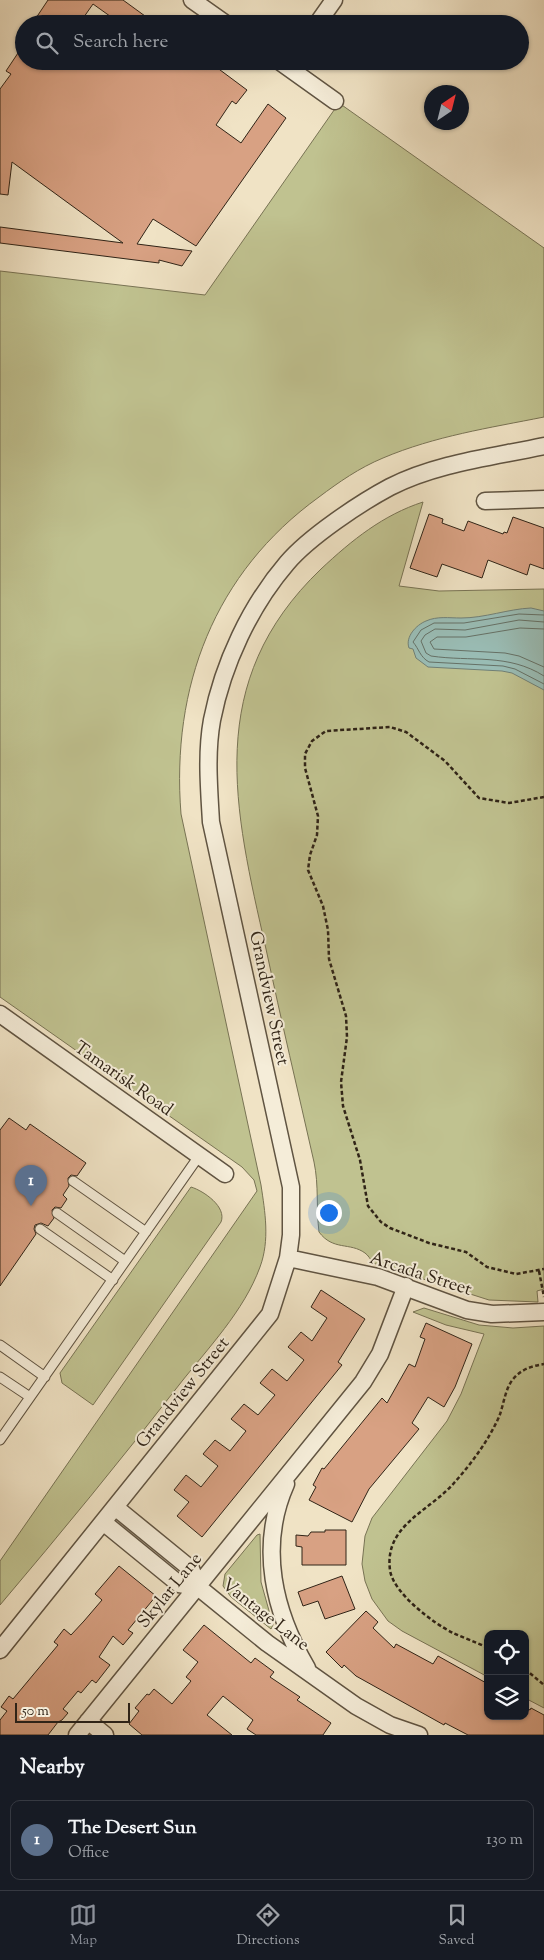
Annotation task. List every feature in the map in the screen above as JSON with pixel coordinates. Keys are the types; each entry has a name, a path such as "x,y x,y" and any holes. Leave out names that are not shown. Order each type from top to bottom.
{"street":[{"path":"192,0 213,15"},
{"path":"323,15 334,0"},
{"path":"295,70 335,101"},
{"name":"Grandview Street","path":"0,1650 270,1314 288,1258 292,1235 291,1187 212,822 208,774 212,720 227,665 253,612 287,563 334,522 391,487 438,468 544,446"},
{"path":"485,501 544,499"},
{"name":"Tamarisk Road","path":"0,1014 226,1174"},
{"name":"Arcada Street","path":"288,1258 378,1277 468,1310 492,1314 544,1312"},
{"name":"Skylar Lane","path":"77,1735 292,1471 372,1369 384,1345 406,1286"},
{"name":"Skylar Lane","path":"273,1584 272,1555 276,1512 292,1471"},
{"name":"Vantage Lane","path":"115,1507 190,1569 198,1587 267,1643 388,1730 419,1735"},
{"name":"Vantage Lane","path":"103,1522 179,1584 198,1587"},
{"name":"Vantage Lane","path":"273,1584 287,1630 310,1673"},
{"path":"88,1722 105,1735"}],"lane":[{"path":"0,1440 200,1156"},
{"path":"73,1182 146,1232"},
{"path":"57,1214 125,1261"},
{"path":"40,1229 112,1280"},
{"path":"0,1346 45,1377"},
{"path":"0,1377 30,1398"}],"path":[{"path":"544,797 509,803 480,798 445,761 406,732 390,727 326,731 312,741 305,754 305,768 318,816 317,835 310,855 308,870 323,906 328,930 329,959 346,1016 347,1037 341,1082 342,1106 360,1160 368,1206 381,1222 390,1228 422,1240 466,1252 487,1268 516,1274 544,1269"},
{"path":"539,1271 544,1299"},
{"path":"484,1646 446,1629 410,1601 392,1578 390,1552 392,1543 403,1527 453,1485 476,1455 495,1424 515,1377 527,1368 544,1364"},
{"path":"529,1672 544,1685"}],"green space":[{"path":"339,103 544,248 544,417 462,433 422,444 383,458 349,476 319,497 283,527 252,561 227,597 207,636 193,678 184,722 180,767 181,814 261,1185 266,1226 263,1257 245,1299 224,1329 91,1496 0,1605 0,1561 257,1191 254,1180 242,1167 0,997 0,271 205,295"},
{"path":"423,502 399,586 439,591 544,589 544,1289 537,1291 538,1302 489,1300 373,1263 366,1254 353,1248 330,1242 319,1232 314,1162 244,846 238,797 237,748 243,702 258,656 283,612 321,569 344,548 381,521 408,507"},
{"path":"191,1187 208,1196 218,1205 222,1216 221,1222 93,1405 62,1383 60,1373"},
{"path":"424,1308 479,1325 513,1328 544,1326 544,1708 529,1700 529,1630 484,1630 484,1675 402,1631 388,1621 372,1599 365,1581 362,1564 365,1536 372,1518 447,1421 461,1394 484,1334 446,1325 413,1312"},
{"path":"260,1534 261,1582 273,1625 271,1629 231,1597 223,1586 225,1574 257,1535"}],"water":[{"path":"531,608 544,611 544,690 512,673 502,671 428,667 416,658 413,649 409,648 408,644 412,632 419,625 430,619 470,618"}],"building":[{"path":"48,0 123,0 144,15 108,15 93,4 85,15 38,15"},
{"path":"15,58 15,70 220,70 247,90 236,104 232,101 216,125 241,143 268,104 286,118 196,246 153,219 137,244 192,251 182,266 159,260 159,263 0,243 0,227 123,243 12,162 8,195 0,194 0,89 11,74 6,71"},
{"path":"429,514 443,519 442,523 464,531 468,521 503,534 504,532 507,533 513,517 544,528 544,569 530,564 527,575 488,560 482,578 442,564 437,577 410,568"},
{"path":"9,1118 26,1130 30,1124 86,1163 77,1176 71,1175 68,1178 69,1186 63,1195 67,1199 61,1208 55,1207 52,1210 54,1218 48,1226 41,1223 35,1225 36,1234 0,1286 0,1130"},
{"path":"321,1290 365,1319 338,1362 342,1365 202,1537 177,1516 189,1502 174,1490 186,1475 201,1487 218,1466 203,1454 215,1440 230,1451 246,1431 231,1419 244,1404 258,1415 275,1395 260,1383 272,1369 287,1381 304,1360 288,1347 301,1332 312,1341 327,1318 311,1307"},
{"path":"426,1323 472,1344 455,1387 444,1407 428,1397 412,1423 419,1429 369,1489 352,1522 309,1500 316,1487 313,1485 322,1468 324,1469 382,1398 387,1403 409,1364 415,1367 425,1339 420,1337"},
{"path":"325,1530 346,1530 346,1565 302,1565 302,1547 296,1546 296,1535 308,1536 311,1532 325,1532"},
{"path":"119,1566 156,1596 128,1630 133,1633 123,1645 113,1636 99,1657 110,1665 96,1683 92,1680 81,1693 78,1691 63,1709 68,1713 48,1735 0,1735 0,1720 7,1711 1,1707 9,1696 13,1699 58,1645 54,1642 64,1629 71,1635 102,1600 95,1594"},
{"path":"342,1576 355,1609 325,1619 318,1601 303,1606 298,1592"},
{"path":"366,1611 378,1622 373,1628 394,1648 396,1644 433,1664 438,1656 484,1682 484,1720 529,1720 529,1709 531,1708 544,1715 544,1735 468,1735 445,1723 444,1725 356,1676 344,1665 342,1668 326,1652"},
{"path":"204,1625 251,1663 255,1658 274,1672 270,1677 300,1697 297,1700 331,1723 323,1735 256,1735 247,1729 253,1720 223,1696 207,1715 232,1735 142,1735 129,1724 139,1711 135,1708 154,1689 172,1704 191,1681 186,1677 198,1662 183,1650"}],"place":[{"name":"The Desert Sun","path":"31,1206"}]}
